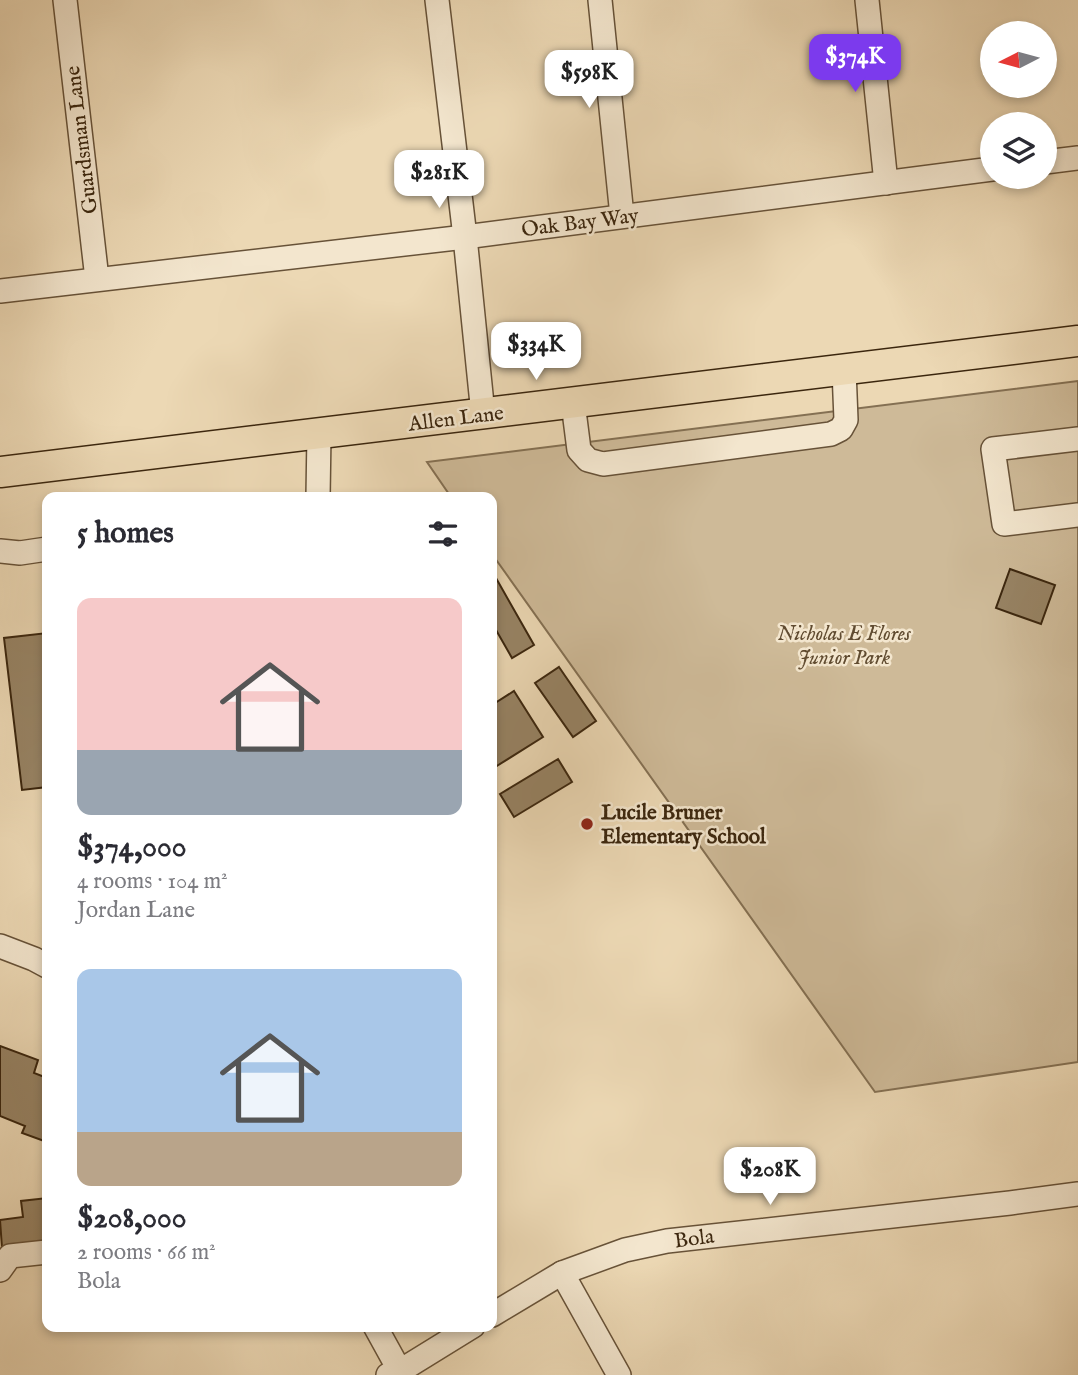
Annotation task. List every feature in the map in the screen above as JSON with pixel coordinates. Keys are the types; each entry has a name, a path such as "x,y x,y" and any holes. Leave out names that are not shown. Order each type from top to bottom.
{"main road":[{"name":"Allen Lane","path":"0,472 1078,341"}],"street":[{"name":"Guardsman Lane","path":"65,0 97,279"},
{"path":"437,0 483,414"},
{"path":"600,0 622,216"},
{"path":"867,0 886,183"},
{"path":"1057,161 1078,158"},
{"name":"Oak Bay Way","path":"0,291 465,237 980,171"},
{"path":"573,403 579,450 587,460 603,464 831,434 841,429 846,420 844,370"},
{"path":"318,492 319,434"},
{"path":"1078,439 993,449 1004,524 1078,515"},
{"path":"0,551 20,553 42,550"},
{"path":"0,946 42,963"},
{"name":"Bola","path":"497,1312 562,1273 625,1250 667,1241 1078,1194"},
{"path":"0,1270 10,1256 42,1253"},
{"path":"562,1273 619,1375"},
{"path":"378,1332 396,1374 463,1332"}],"green space":[{"name":"Nicholas E Flores Junior Park","path":"1078,381 1078,1062 875,1092 497,561 497,492 448,492 427,462"}],"building":[{"path":"1010,569 1055,585 1041,624 996,608"},
{"path":"497,580 534,645 512,658 497,632"},
{"path":"42,634 42,788 22,790 4,638"},
{"path":"559,667 596,721 573,737 535,683"},
{"path":"514,691 543,737 497,766 497,702"},
{"path":"558,759 572,782 514,817 500,794"},
{"path":"0,1046 38,1060 34,1073 42,1076 42,1140 22,1133 25,1126 0,1116"},
{"path":"42,1199 42,1243 2,1248 0,1220 23,1217 21,1201"}],"place":[{"name":"Lucile Bruner Elementary School","path":"587,824"}]}
